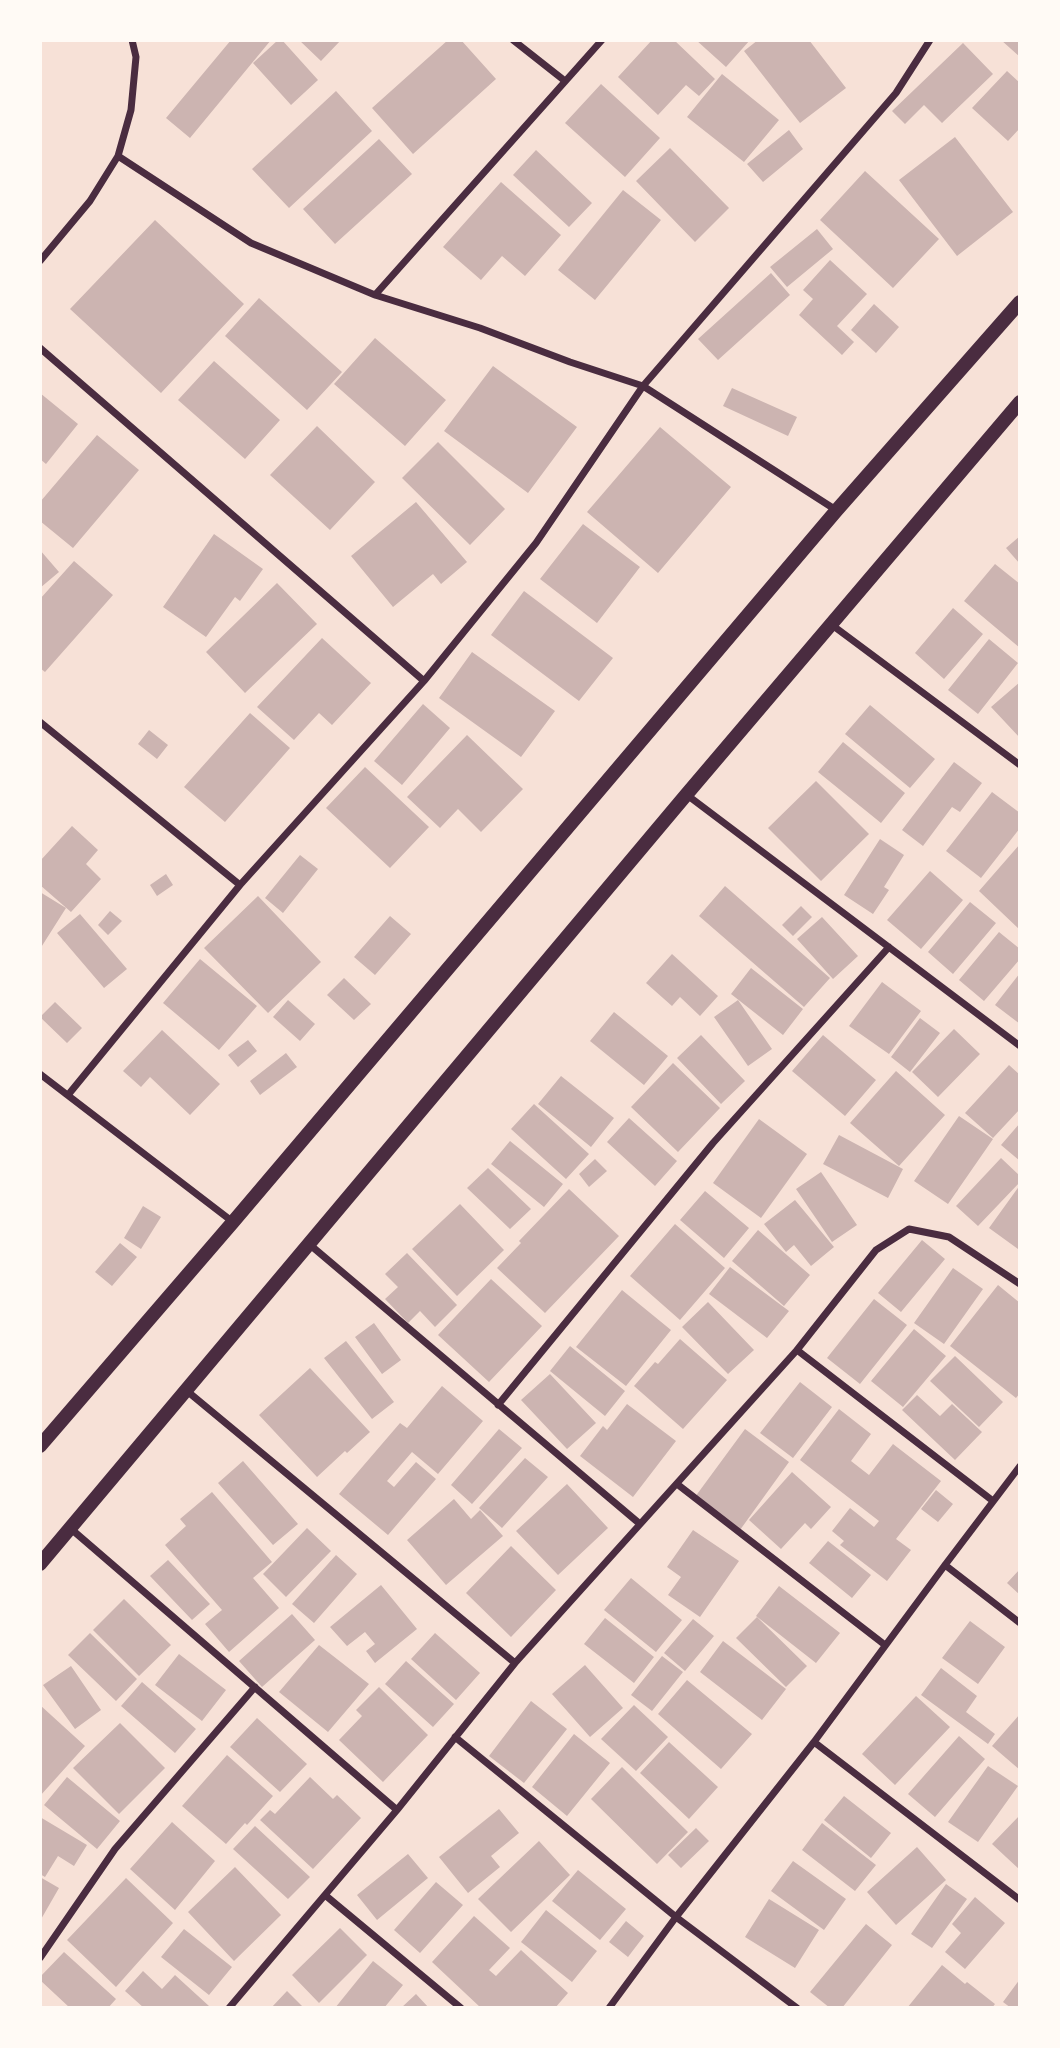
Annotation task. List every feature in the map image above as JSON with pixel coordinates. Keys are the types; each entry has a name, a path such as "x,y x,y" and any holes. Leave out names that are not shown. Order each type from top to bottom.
{"main road":[{"path":"40,1446 836,511 1020,302"},
{"path":"40,1564 1020,402"}],"street":[{"path":"40,261 90,201 118,156 131,110 135,57 132,40"},
{"path":"513,40 565,80"},
{"path":"375,295 602,40"},
{"path":"68,1095 240,885 425,681 536,543 643,386 896,93 930,40"},
{"path":"118,156 251,243 375,295 480,328 643,386 836,511"},
{"path":"40,348 425,681"},
{"path":"832,625 1020,765"},
{"path":"40,722 240,885"},
{"path":"686,795 1020,1046"},
{"path":"499,1405 713,1143 889,947"},
{"path":"40,1074 233,1222"},
{"path":"229,2008 397,1810 515,1663 797,1350 876,1250 909,1229 949,1237 1020,1284"},
{"path":"309,1244 640,1524"},
{"path":"797,1350 993,1501"},
{"path":"186,1390 515,1663"},
{"path":"608,2008 814,1742 1020,1466"},
{"path":"677,1483 886,1645"},
{"path":"70,1528 397,1810"},
{"path":"945,1565 1020,1623"},
{"path":"40,1958 115,1849 255,1688"},
{"path":"455,1737 676,1917 797,2008"},
{"path":"814,1742 1020,1900"},
{"path":"325,1895 461,2008"}],"building":[{"path":"231,40 271,40 190,138 166,118"},
{"path":"278,40 282,40 318,80 291,105 253,63"},
{"path":"299,40 341,40 321,61"},
{"path":"448,40 461,40 496,79 413,154 372,108"},
{"path":"652,40 674,40 715,79 699,96 686,85 658,115 618,77"},
{"path":"696,40 750,40 726,67"},
{"path":"758,40 809,40 846,88 800,123 744,51"},
{"path":"1001,40 1020,40 1020,57"},
{"path":"963,43 993,74 942,123 924,105 905,124 892,111"},
{"path":"1007,71 1020,83 1020,128 1008,141 972,108"},
{"path":"722,74 779,120 744,162 687,117"},
{"path":"601,84 660,138 625,177 565,123"},
{"path":"336,91 372,131 289,208 252,169"},
{"path":"789,130 803,149 763,182 747,164"},
{"path":"955,137 1013,212 957,256 899,180"},
{"path":"379,139 412,174 335,244 303,209"},
{"path":"670,148 729,208 695,242 636,181"},
{"path":"536,150 592,203 569,227 513,175"},
{"path":"865,171 939,239 893,288 820,220"},
{"path":"501,182 561,235 525,276 502,256 481,280 443,247"},
{"path":"623,190 661,220 595,300 558,270"},
{"path":"155,220 244,304 161,393 70,309"},
{"path":"817,229 833,249 787,287 770,267"},
{"path":"830,260 867,294 837,326 854,342 842,355 799,315 813,299 803,290"},
{"path":"771,273 790,295 718,360 698,339"},
{"path":"259,298 342,372 307,410 225,336"},
{"path":"874,304 899,327 876,353 851,330"},
{"path":"375,338 446,400 405,446 334,384"},
{"path":"214,361 280,420 245,459 178,400"},
{"path":"493,366 577,427 528,493 444,431"},
{"path":"732,388 797,417 788,436 723,406"},
{"path":"40,393 78,424 46,464 40,459"},
{"path":"317,426 375,482 330,530 270,475"},
{"path":"660,427 731,487 658,573 587,512"},
{"path":"97,435 139,470 73,548 40,521 40,502"},
{"path":"438,442 505,509 470,545 402,478"},
{"path":"416,502 467,562 441,584 433,574 393,607 351,556"},
{"path":"583,524 640,567 597,623 540,579"},
{"path":"214,534 263,569 240,601 235,597 206,637 163,607"},
{"path":"1020,536 1020,564 1006,548"},
{"path":"40,550 59,572 40,588"},
{"path":"74,561 113,595 45,672 40,668 40,599"},
{"path":"995,564 1020,584 1020,648 964,601"},
{"path":"277,583 317,624 245,693 206,652"},
{"path":"524,591 613,658 579,701 491,635"},
{"path":"953,608 983,634 944,679 915,653"},
{"path":"322,638 371,683 332,725 319,713 294,740 257,707"},
{"path":"989,639 1018,663 978,714 948,690"},
{"path":"472,652 555,711 521,757 439,698"},
{"path":"1020,682 1020,738 991,707"},
{"path":"423,704 450,728 402,785 374,761"},
{"path":"870,705 935,759 910,788 845,734"},
{"path":"250,713 290,748 225,822 184,787"},
{"path":"149,730 168,745 157,759 138,744"},
{"path":"467,735 523,789 481,832 458,809 440,828 407,797"},
{"path":"843,742 905,793 881,823 818,772"},
{"path":"954,762 982,783 960,812 952,807 923,846 902,830"},
{"path":"365,767 429,827 390,868 326,808"},
{"path":"816,781 869,834 821,881 768,828"},
{"path":"992,792 1020,813 1020,828 981,878 946,851"},
{"path":"72,826 98,850 86,864 101,879 71,912 40,885 40,861"},
{"path":"880,839 904,855 884,887 889,890 873,914 844,895"},
{"path":"1020,844 1020,930 979,891"},
{"path":"300,855 318,869 283,913 265,898"},
{"path":"930,871 963,900 921,949 887,920"},
{"path":"166,874 173,885 157,896 150,885"},
{"path":"725,886 830,978 804,1007 699,916"},
{"path":"40,892 66,908 40,949"},
{"path":"258,896 321,962 268,1013 204,948"},
{"path":"970,902 996,923 953,974 928,952"},
{"path":"801,906 812,917 793,936 782,925"},
{"path":"110,911 122,921 108,935 98,925"},
{"path":"80,914 127,969 104,988 57,933"},
{"path":"390,916 411,934 375,975 354,957"},
{"path":"822,917 858,956 833,979 797,939"},
{"path":"999,932 1020,949 1020,959 984,1001 959,980"},
{"path":"672,954 718,996 700,1016 680,997 672,1006 646,983"},
{"path":"200,959 257,1006 219,1050 163,1003"},
{"path":"751,968 803,1009 783,1035 731,994"},
{"path":"1020,973 1020,1024 995,1005"},
{"path":"344,978 371,1004 354,1020 327,995"},
{"path":"882,982 921,1011 889,1054 849,1026"},
{"path":"288,1000 315,1024 300,1041 273,1017"},
{"path":"738,1000 772,1049 748,1066 714,1017"},
{"path":"55,1002 82,1028 67,1043 40,1017"},
{"path":"614,1012 668,1056 644,1085 590,1041"},
{"path":"920,1018 940,1033 910,1072 891,1057"},
{"path":"954,1029 980,1054 938,1097 912,1072"},
{"path":"162,1030 220,1084 190,1115 150,1077 141,1087 123,1071"},
{"path":"701,1035 745,1081 721,1104 677,1058"},
{"path":"823,1035 876,1080 845,1116 792,1071"},
{"path":"248,1040 257,1051 238,1067 228,1055"},
{"path":"286,1053 297,1067 260,1095 250,1081"},
{"path":"673,1063 720,1108 678,1152 631,1107"},
{"path":"1009,1065 1020,1075 1020,1109 993,1138 965,1113"},
{"path":"896,1071 945,1115 899,1166 850,1123"},
{"path":"561,1076 614,1118 591,1147 538,1104"},
{"path":"534,1104 589,1154 566,1179 511,1129"},
{"path":"959,1116 993,1139 948,1204 914,1181"},
{"path":"629,1118 677,1161 655,1186 607,1142"},
{"path":"759,1119 807,1154 761,1218 713,1183"},
{"path":"1020,1123 1020,1161 1001,1145"},
{"path":"839,1135 903,1169 888,1198 823,1164"},
{"path":"510,1141 563,1184 544,1207 491,1164"},
{"path":"1001,1158 1020,1176 1020,1182 978,1226 956,1206"},
{"path":"595,1159 607,1171 589,1187 579,1174"},
{"path":"488,1168 531,1209 510,1229 467,1188"},
{"path":"821,1172 857,1225 832,1242 796,1189"},
{"path":"1020,1185 1020,1247 1018,1249 989,1228"},
{"path":"569,1189 619,1236 545,1313 497,1268"},
{"path":"705,1191 749,1228 724,1258 680,1220"},
{"path":"795,1200 834,1247 811,1266 794,1245 786,1252 764,1224"},
{"path":"460,1204 504,1250 457,1296 412,1249"},
{"path":"143,1206 161,1217 141,1249 124,1238"},
{"path":"675,1224 725,1268 680,1320 630,1276"},
{"path":"758,1230 810,1275 784,1306 732,1261"},
{"path":"922,1240 945,1259 901,1312 878,1293"},
{"path":"120,1243 137,1257 112,1286 95,1272"},
{"path":"407,1253 457,1305 435,1327 420,1311 408,1323 385,1299 398,1287 385,1274"},
{"path":"730,1267 789,1311 767,1338 709,1294"},
{"path":"953,1268 983,1289 944,1344 914,1323"},
{"path":"491,1279 542,1326 489,1382 438,1335"},
{"path":"998,1285 1020,1303 1020,1393 1016,1398 950,1346"},
{"path":"622,1290 671,1330 626,1386 576,1347"},
{"path":"874,1299 907,1325 860,1384 827,1358"},
{"path":"708,1302 754,1350 728,1374 682,1327"},
{"path":"374,1323 401,1360 382,1374 355,1337"},
{"path":"914,1329 946,1356 903,1407 871,1381"},
{"path":"680,1339 727,1380 683,1429 634,1386"},
{"path":"346,1341 394,1402 372,1419 324,1358"},
{"path":"570,1346 625,1391 605,1416 550,1371"},
{"path":"955,1356 1003,1402 979,1427 930,1381"},
{"path":"310,1368 370,1432 317,1477 259,1415"},
{"path":"550,1374 596,1423 567,1449 521,1400"},
{"path":"800,1382 832,1407 793,1458 760,1433"},
{"path":"442,1386 483,1421 438,1474 412,1452 387,1481 394,1487 416,1462 436,1479 388,1535 339,1494 400,1423 407,1428"},
{"path":"917,1395 940,1416 952,1404 982,1432 955,1460 902,1410"},
{"path":"627,1404 676,1441 633,1497 580,1456 603,1426 607,1430"},
{"path":"839,1409 871,1434 851,1461 869,1475 893,1444 941,1481 896,1539 911,1550 887,1581 840,1545 844,1541 832,1531 850,1508 874,1527 879,1521 800,1460"},
{"path":"499,1429 522,1448 472,1504 451,1485"},
{"path":"745,1429 789,1462 740,1530 695,1497"},
{"path":"525,1458 548,1477 502,1528 479,1508"},
{"path":"243,1461 298,1524 273,1545 218,1483"},
{"path":"792,1472 831,1507 811,1529 805,1523 781,1549 749,1520"},
{"path":"567,1484 608,1528 558,1575 516,1531"},
{"path":"936,1490 953,1504 938,1522 921,1509"},
{"path":"212,1492 272,1562 253,1578 279,1608 229,1652 205,1624 222,1610 165,1545 186,1526 180,1519"},
{"path":"454,1499 471,1519 480,1510 503,1536 446,1585 407,1540"},
{"path":"307,1528 331,1551 286,1597 263,1574"},
{"path":"693,1530 739,1561 700,1617 668,1595 681,1577 667,1567"},
{"path":"828,1541 871,1575 852,1598 809,1563"},
{"path":"511,1546 556,1590 511,1637 466,1593"},
{"path":"336,1555 357,1574 314,1623 292,1604"},
{"path":"168,1560 210,1604 192,1620 150,1576"},
{"path":"1020,1569 1020,1595 1007,1583"},
{"path":"631,1578 682,1620 656,1652 604,1610"},
{"path":"381,1585 417,1629 375,1663 366,1651 375,1644 365,1632 347,1646 330,1627"},
{"path":"779,1586 840,1633 816,1663 756,1616"},
{"path":"124,1599 171,1645 139,1676 93,1630"},
{"path":"292,1614 315,1640 262,1687 239,1661"},
{"path":"757,1617 807,1666 786,1687 736,1638"},
{"path":"605,1618 654,1657 634,1683 584,1644"},
{"path":"693,1619 714,1636 685,1671 664,1653"},
{"path":"970,1621 1005,1647 978,1684 942,1658"},
{"path":"90,1633 137,1679 116,1701 68,1655"},
{"path":"435,1633 480,1673 456,1700 411,1659"},
{"path":"723,1641 786,1689 762,1720 700,1672"},
{"path":"319,1645 369,1684 328,1732 279,1692"},
{"path":"179,1654 226,1690 202,1721 155,1685"},
{"path":"662,1656 683,1672 652,1711 631,1695"},
{"path":"406,1661 454,1704 433,1727 385,1684"},
{"path":"585,1665 623,1708 590,1737 552,1694"},
{"path":"71,1666 101,1710 75,1729 43,1685"},
{"path":"941,1668 977,1696 966,1712 995,1734 988,1744 921,1695"},
{"path":"687,1680 752,1734 721,1769 658,1714"},
{"path":"142,1682 196,1729 175,1753 121,1706"},
{"path":"379,1687 428,1735 383,1782 339,1740 362,1716 356,1710"},
{"path":"916,1696 950,1727 895,1785 862,1754"},
{"path":"531,1701 567,1729 524,1783 489,1756"},
{"path":"40,1705 85,1746 40,1796"},
{"path":"634,1705 668,1737 636,1771 601,1739"},
{"path":"1020,1714 1020,1770 992,1746"},
{"path":"257,1718 307,1764 280,1792 230,1747"},
{"path":"120,1723 165,1768 119,1814 73,1768"},
{"path":"574,1734 610,1763 567,1816 532,1787"},
{"path":"959,1736 985,1759 935,1817 908,1794"},
{"path":"669,1742 718,1787 689,1819 640,1773"},
{"path":"227,1755 273,1796 226,1844 182,1806"},
{"path":"988,1766 1018,1786 978,1842 948,1822"},
{"path":"622,1767 688,1832 657,1864 591,1799"},
{"path":"67,1777 120,1821 97,1849 44,1805"},
{"path":"310,1777 333,1799 337,1795 361,1818 313,1869 260,1820 270,1810 275,1814"},
{"path":"844,1796 891,1833 871,1858 824,1820"},
{"path":"499,1809 519,1833 491,1856 500,1867 468,1893 439,1857"},
{"path":"1020,1815 1020,1870 992,1844"},
{"path":"40,1817 87,1845 74,1866 58,1856 45,1877 40,1874"},
{"path":"172,1822 215,1861 175,1910 130,1869"},
{"path":"822,1823 876,1865 855,1891 802,1850"},
{"path":"255,1826 310,1877 288,1899 233,1849"},
{"path":"696,1828 709,1841 681,1868 668,1855"},
{"path":"539,1841 570,1875 511,1932 478,1899"},
{"path":"917,1847 946,1880 896,1925 867,1892"},
{"path":"408,1854 428,1878 377,1920 357,1895"},
{"path":"793,1861 846,1899 824,1930 771,1891"},
{"path":"235,1867 281,1915 234,1961 188,1912"},
{"path":"578,1870 626,1909 600,1940 552,1901"},
{"path":"40,1877 59,1888 40,1921"},
{"path":"126,1878 173,1923 116,1987 67,1940"},
{"path":"436,1882 463,1905 420,1953 394,1930"},
{"path":"946,1884 967,1899 932,1948 911,1934"},
{"path":"975,1897 1005,1923 965,1969 945,1952 961,1933 952,1924"},
{"path":"769,1899 819,1930 795,1968 745,1937"},
{"path":"546,1910 597,1951 572,1982 521,1942"},
{"path":"474,1916 510,1948 489,1970 496,1976 521,1950 568,1993 555,2008 481,2008 432,1962"},
{"path":"626,1921 644,1936 628,1957 609,1942"},
{"path":"866,1924 892,1945 842,2008 830,2008 810,1992"},
{"path":"340,1928 367,1955 319,2003 292,1975"},
{"path":"184,1929 232,1967 209,1995 161,1957"},
{"path":"64,1952 116,1999 108,2008 70,2008 40,1980"},
{"path":"373,1961 403,1985 384,2008 335,2008"},
{"path":"942,1965 995,2004 992,2008 907,2008"},
{"path":"143,1971 162,1989 175,1975 209,2006 208,2008 144,2008 125,1991"},
{"path":"1020,1979 1020,2008 1011,2008 1003,2002"},
{"path":"287,1991 304,2008 271,2008"},
{"path":"416,1994 429,2008 401,2008"}]}
